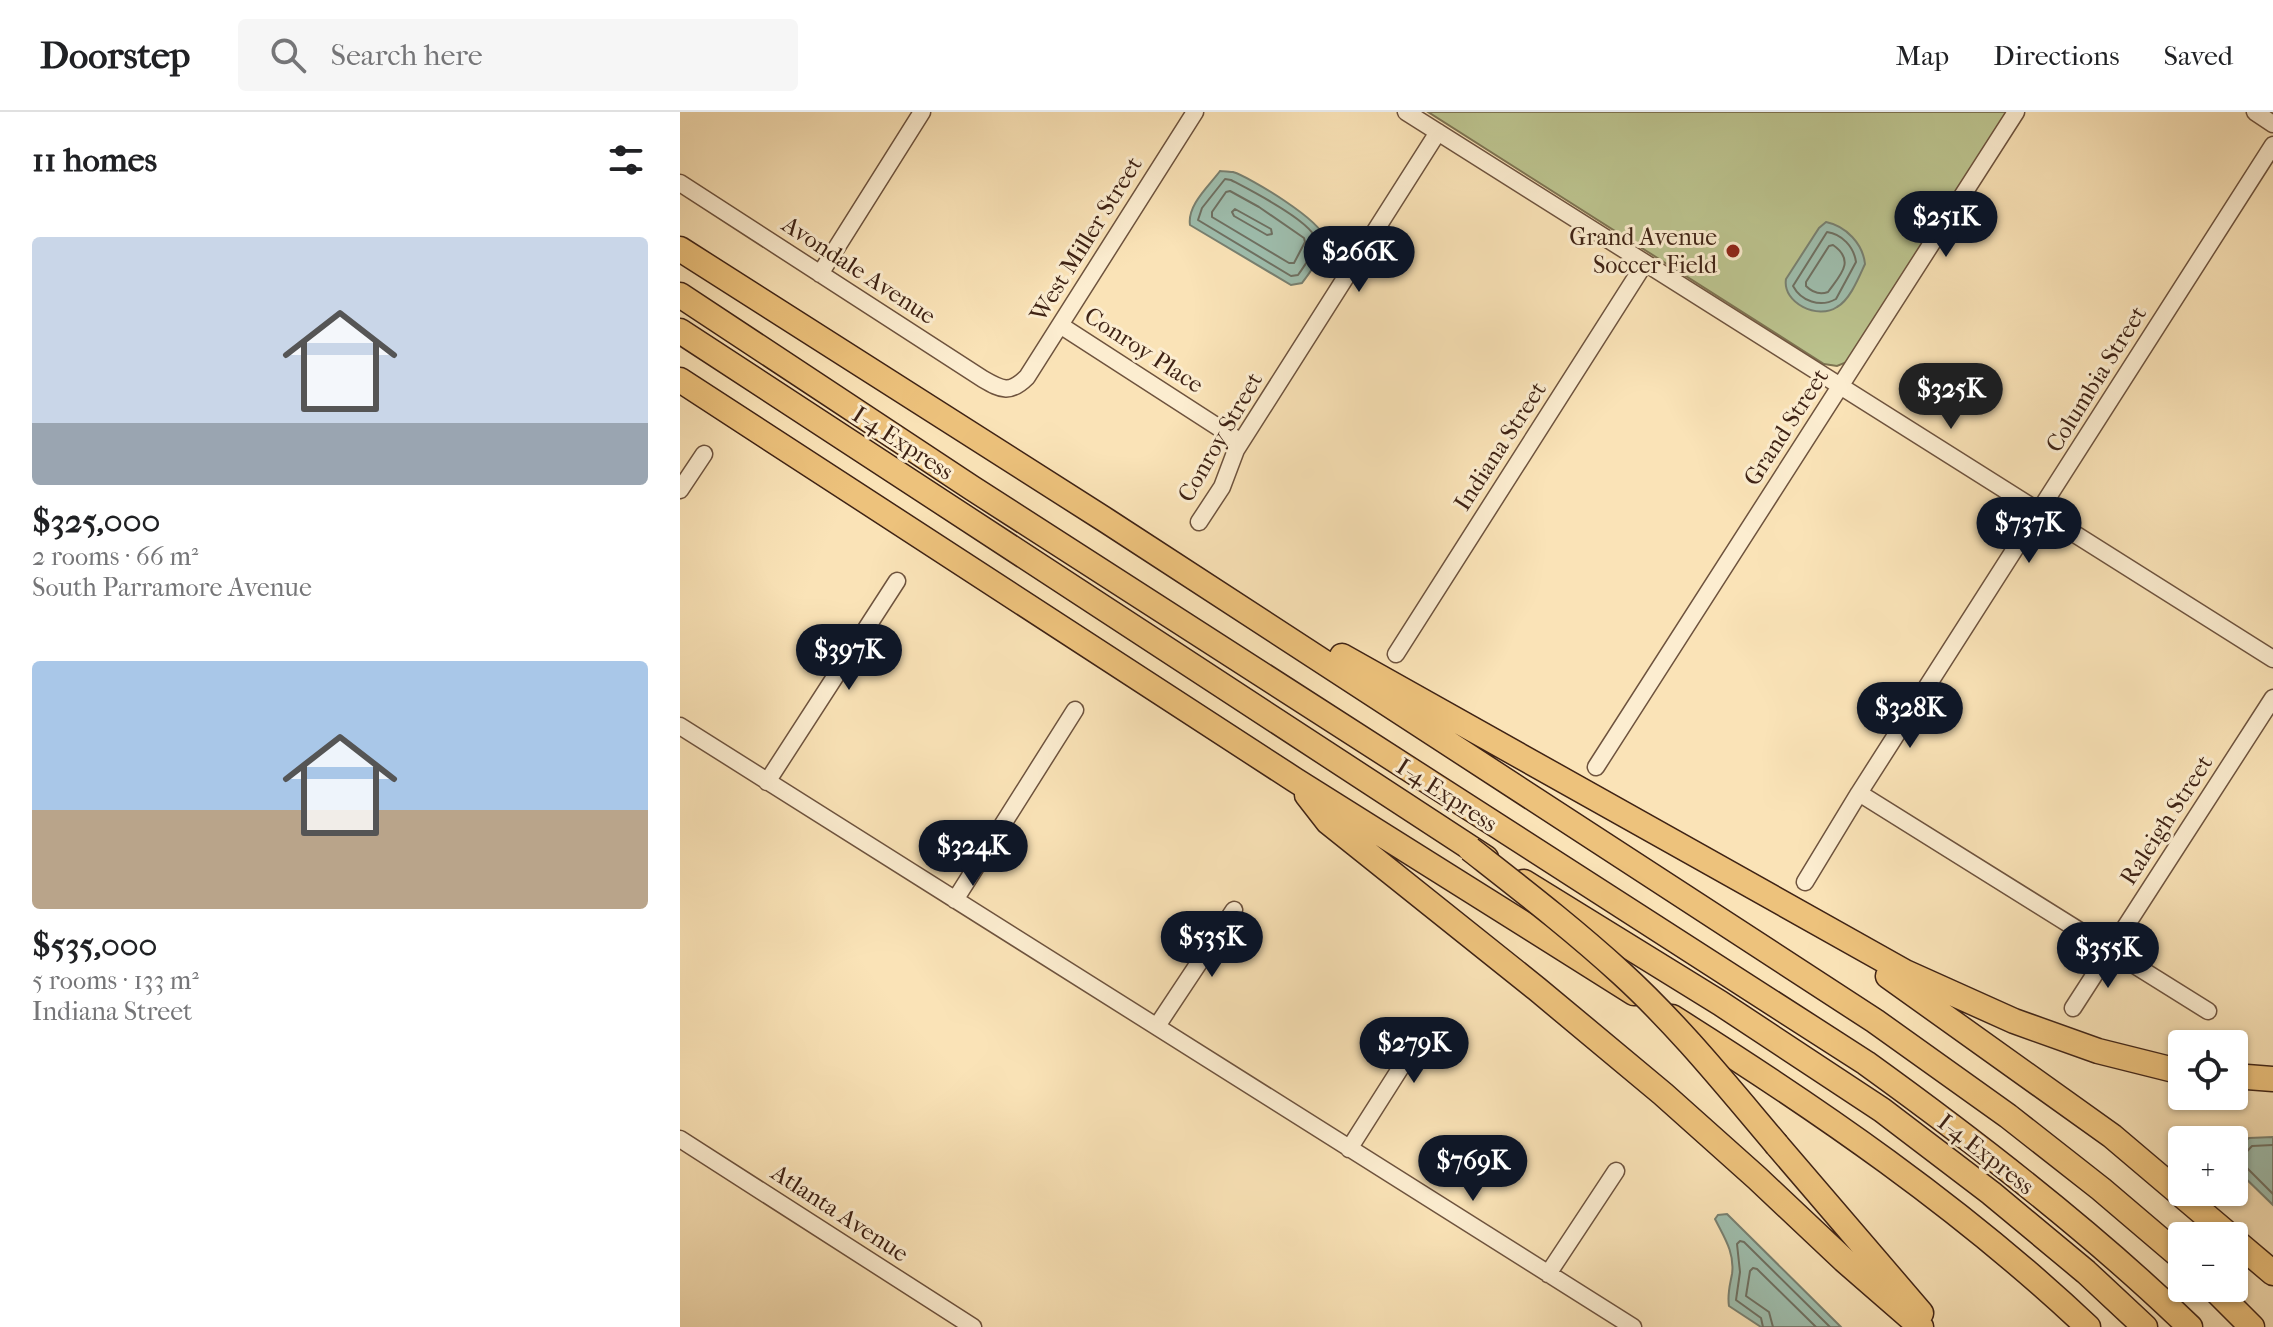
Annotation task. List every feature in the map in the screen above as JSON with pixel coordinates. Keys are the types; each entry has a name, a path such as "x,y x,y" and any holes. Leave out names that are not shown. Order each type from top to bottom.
{"highway":[{"path":"680,249 1107,521 1875,1021 2008,1116 2168,1246"},
{"name":"I-4 Express","path":"680,295 972,488 1866,1063 2052,1206 2145,1283 2190,1327"},
{"name":"I-4 Express","path":"680,331 1470,849 1720,1003 1882,1110 2086,1272 2145,1327"},
{"path":"680,380 1295,780 1689,1028 1841,1128 1915,1182 2043,1285 2088,1327"},
{"path":"1107,521 1430,707 1905,972 2014,1021 2098,1051 2168,1068"},
{"path":"1295,780 1328,822 1663,1094 1921,1327"},
{"path":"1470,849 1548,910 1622,974 1721,1078 1933,1327"},
{"path":"1796,911 2112,1136 2213,1222"},
{"path":"2248,1077 2273,1079"},
{"path":"2248,1252 2273,1273"},
{"path":"2227,1302 2252,1327"}],"street":[{"path":"820,274 922,112"},
{"name":"West Miller Street","path":"1014,387 1027,377 1195,112"},
{"path":"1406,112 2273,659"},
{"name":"Grand Street","path":"1596,767 2016,112"},
{"path":"2255,112 2273,124"},
{"name":"Conroy Street","path":"1199,522 1222,487 1236,450 1438,132"},
{"name":"Columbia Street","path":"1805,882 2273,145"},
{"name":"Avondale Avenue","path":"680,183 983,379 1003,389 1014,387"},
{"name":"Indiana Street","path":"1396,654 1645,263"},
{"name":"Conroy Place","path":"1060,325 1241,442"},
{"path":"680,490 704,454"},
{"path":"767,782 897,581"},
{"name":"Raleigh Street","path":"2073,1008 2273,698"},
{"path":"955,900 1075,710"},
{"path":"680,726 1631,1327"},
{"path":"1859,793 2208,1011"},
{"path":"1157,1026 1234,910"},
{"path":"1349,1149 1424,1031"},
{"name":"Atlanta Avenue","path":"680,1139 973,1327"},
{"path":"1548,1274 1616,1171"}],"green space":[{"path":"1428,112 2007,112 1847,362 1837,366 1824,364"}],"water":[{"path":"1220,171 1233,172 1269,191 1320,230 1324,238 1322,250 1302,283 1291,285 1190,225 1195,203"},
{"path":"1826,222 1840,227 1852,237 1861,250 1865,264 1854,288 1837,307 1829,311 1811,310 1795,302 1786,288 1786,279"},
{"path":"2273,1137 2273,1205 2248,1181 2249,1138"},
{"path":"1727,1214 1841,1327 1761,1327 1729,1306 1732,1259 1715,1219 1718,1215"}],"place":[{"name":"Grand Avenue Soccer Field","path":"1733,251"}]}
